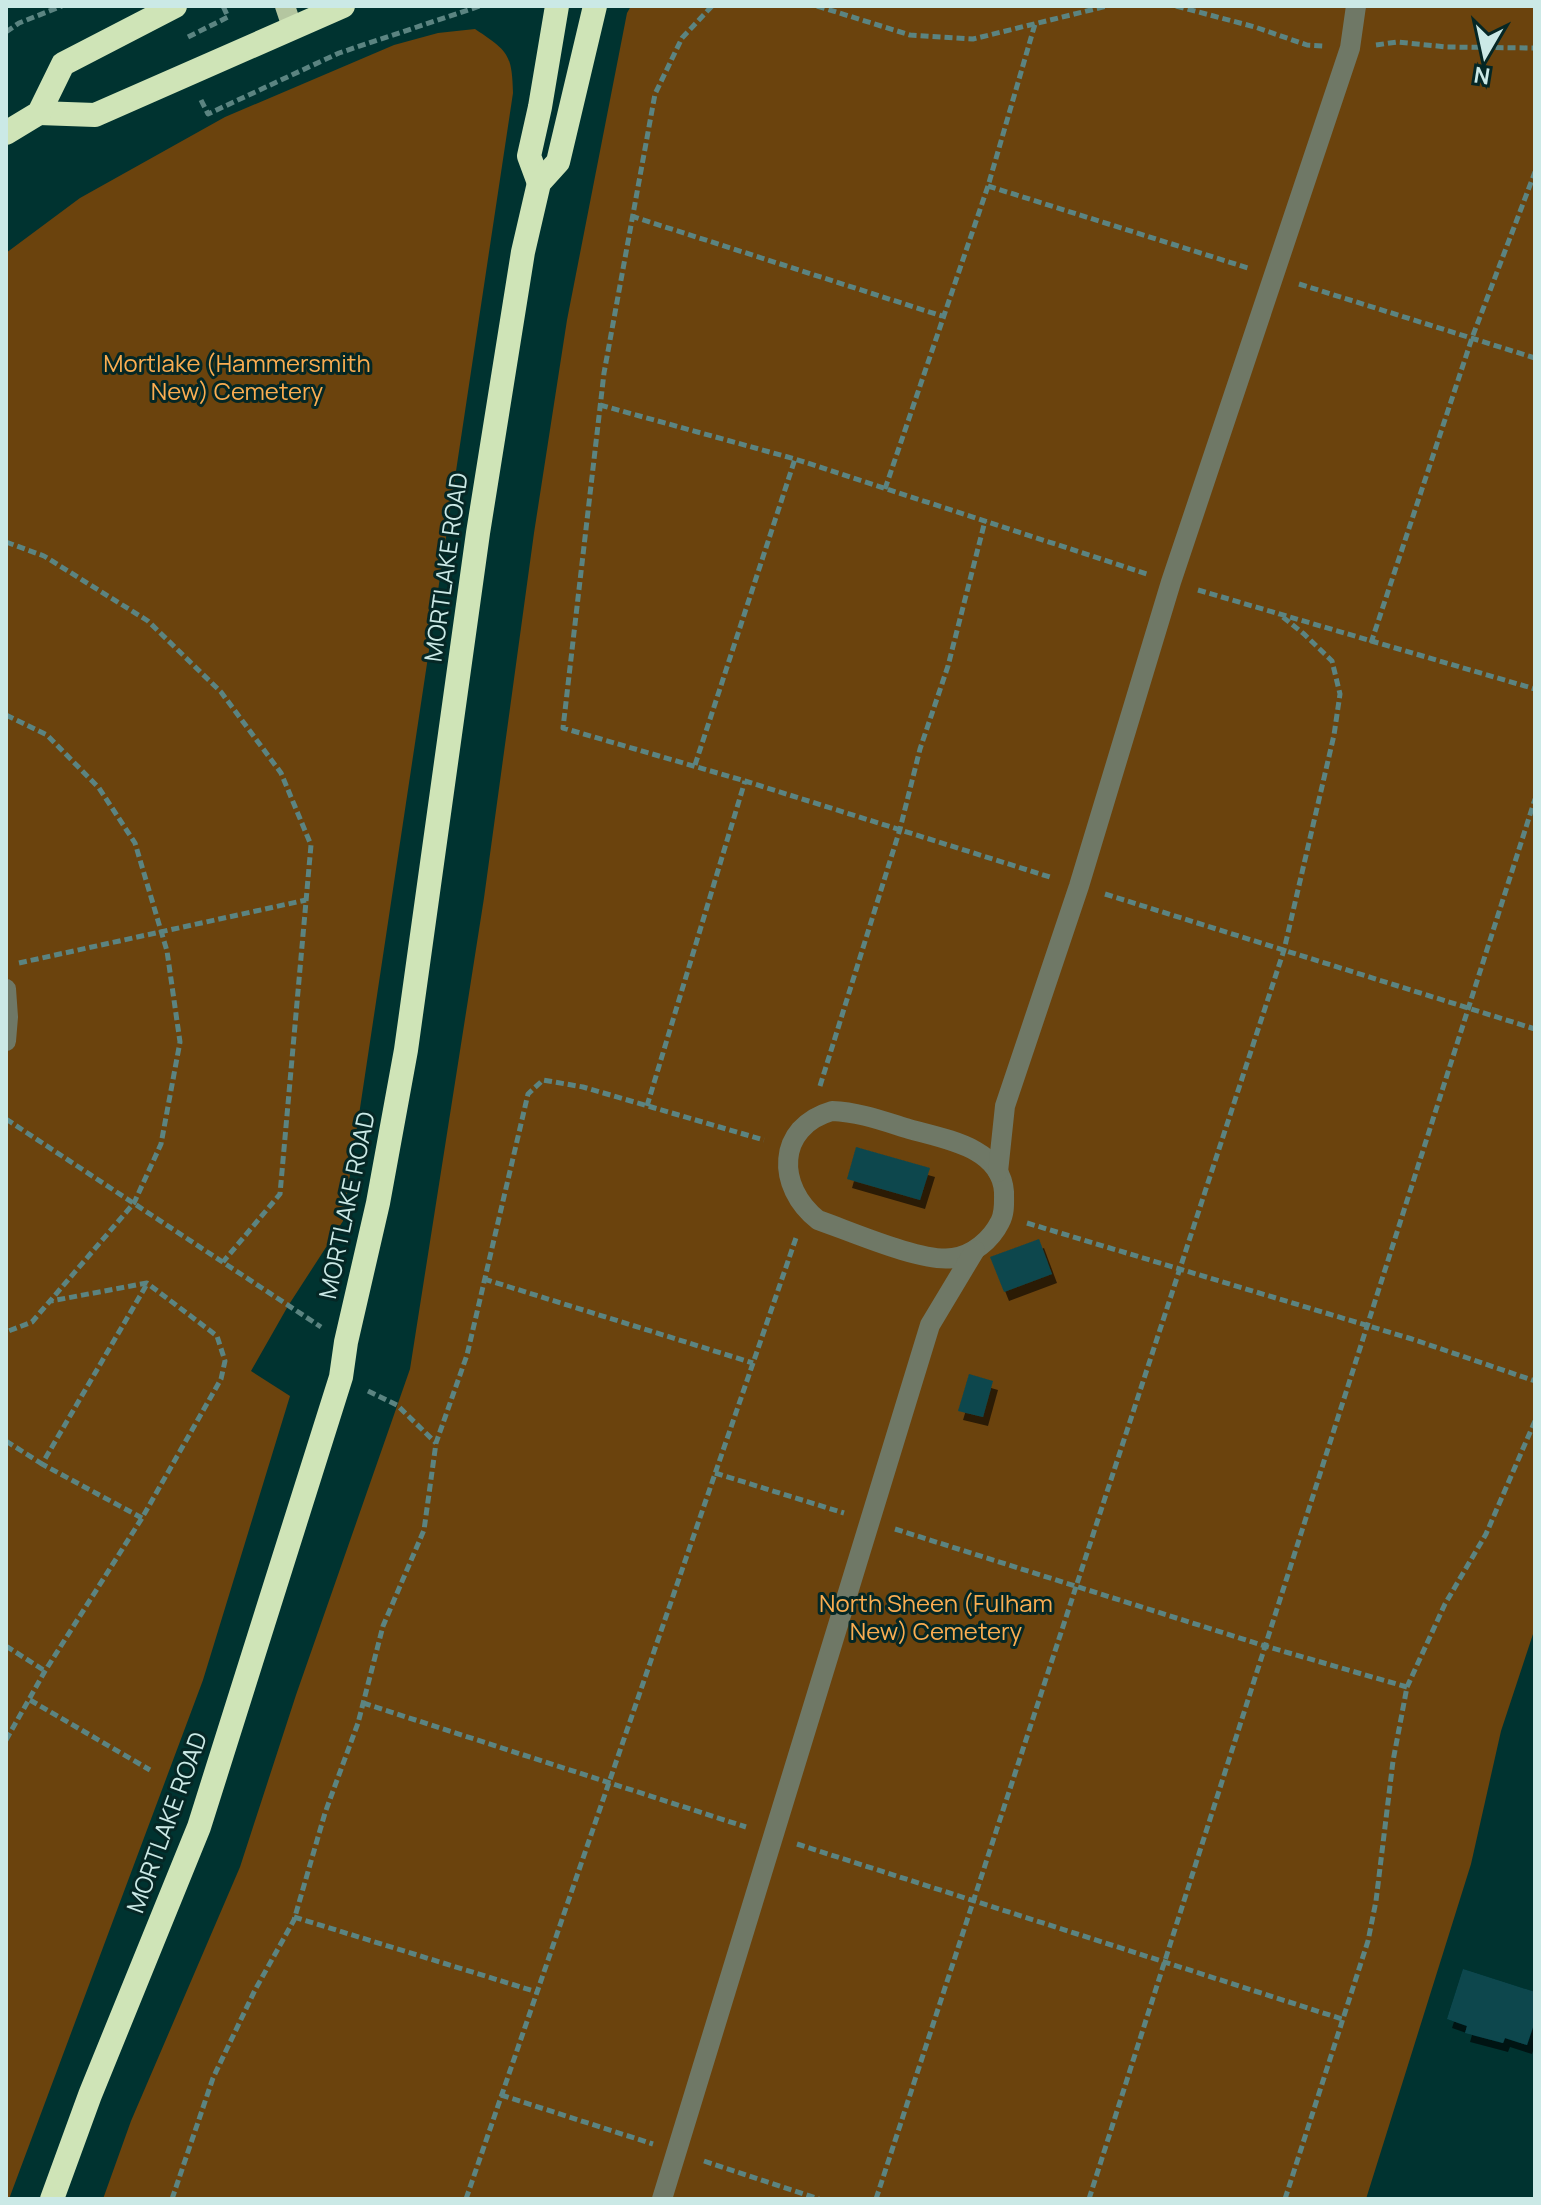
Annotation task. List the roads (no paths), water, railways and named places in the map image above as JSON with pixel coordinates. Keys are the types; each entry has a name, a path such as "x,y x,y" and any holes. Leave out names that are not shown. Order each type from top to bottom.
{"highway":[{"path":"6,133 39,113 63,64 175,6"},
{"name":"MORTLAKE ROAD","path":"539,183 529,156 557,6"},
{"name":"MORTLAKE ROAD","path":"52,2199 90,2095 199,1827 341,1377 406,1050 478,533 523,252 539,183 558,162 595,6"},
{"path":"39,113 95,115 289,16 335,7"}],"lane":[{"path":"998,1172 1005,1106 1079,886 1171,582 1350,48 1356,6"},
{"path":"6,989 6,1041"},
{"path":"832,1111 854,1112 970,1147 998,1172 1003,1187 1003,1216 990,1238 975,1250 952,1258 923,1256 818,1220 805,1210 790,1186 786,1163 795,1139 820,1115 832,1111"},
{"path":"662,2199 930,1325 975,1250"}],"park label":[{"name":"Mortlake (Hammersmith New) Cemetery","path":"237,376"},
{"name":"North Sheen (Fulham New) Cemetery","path":"936,1616"}]}
